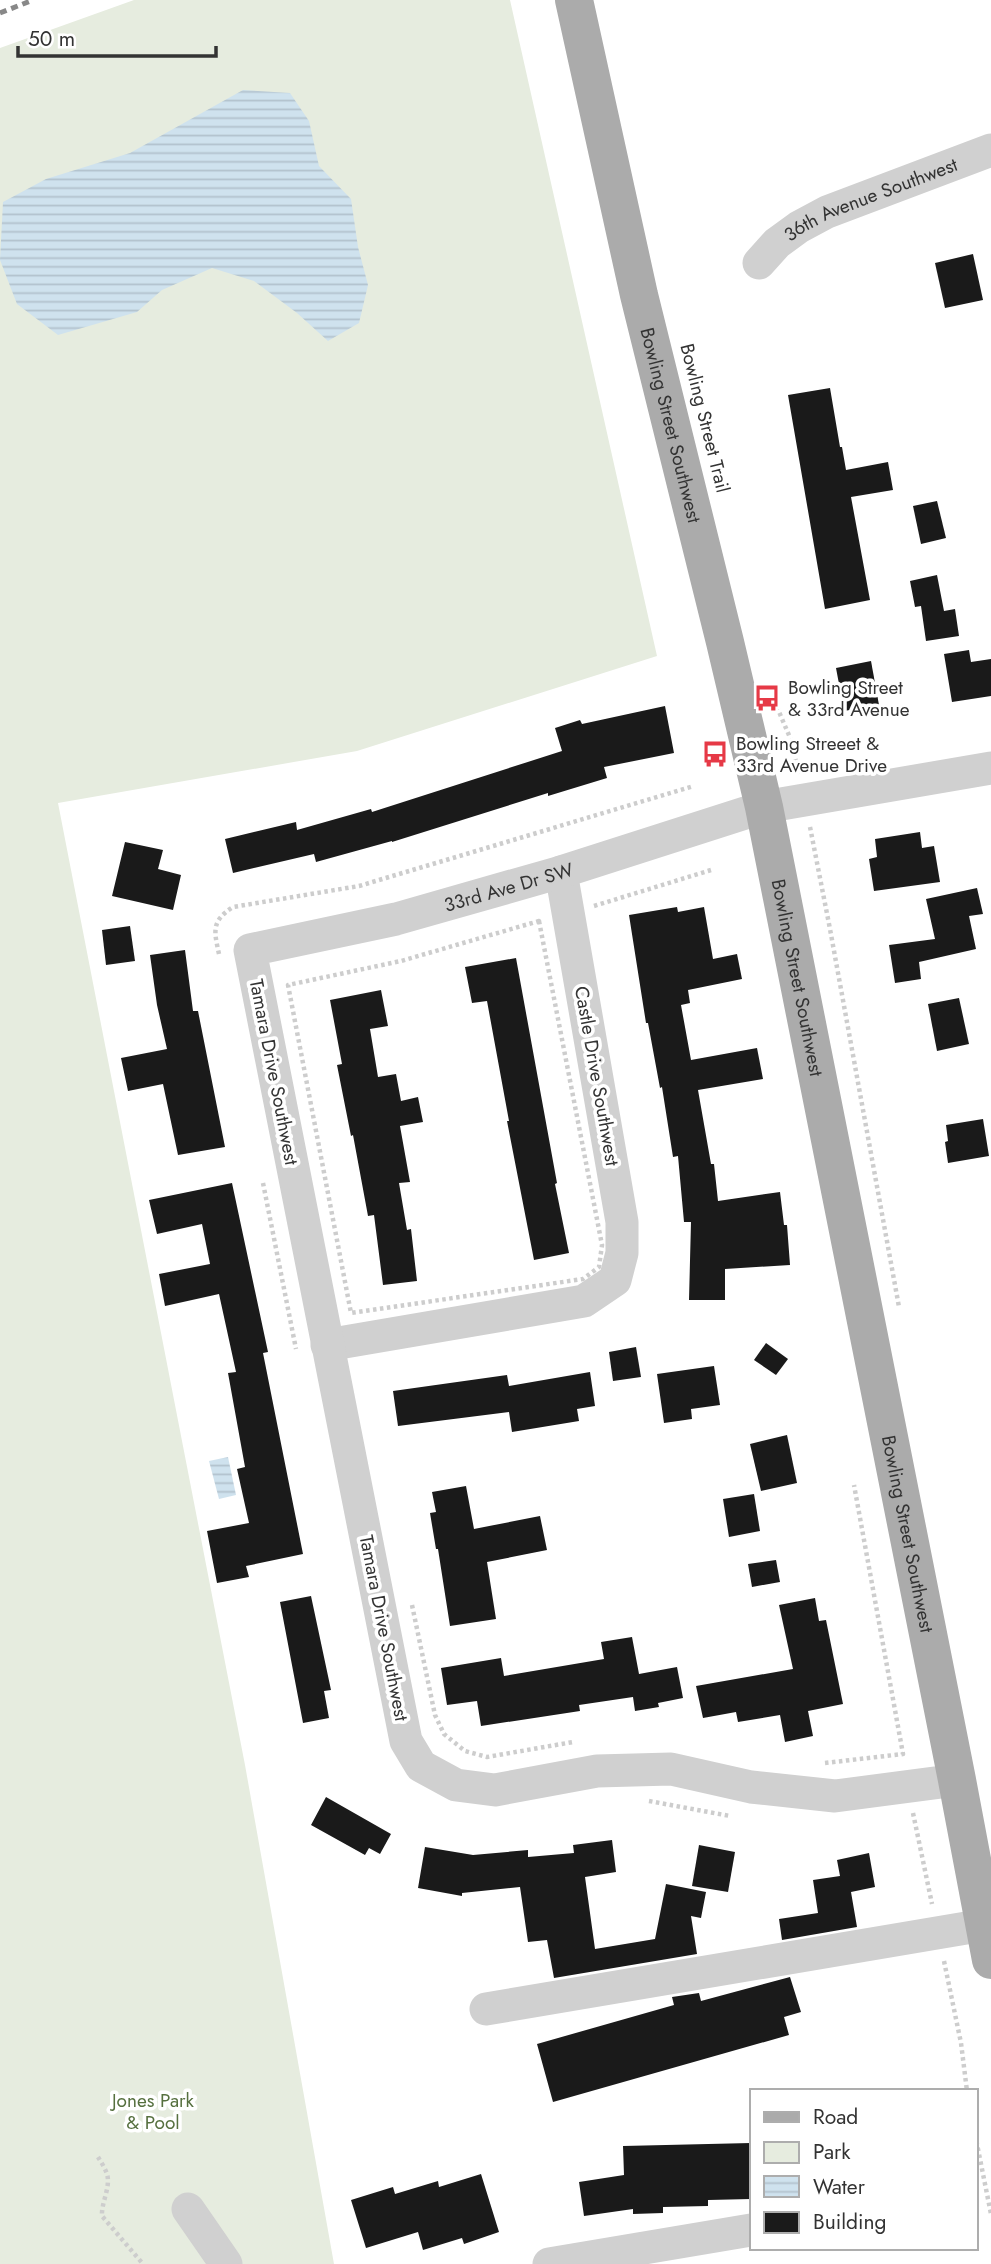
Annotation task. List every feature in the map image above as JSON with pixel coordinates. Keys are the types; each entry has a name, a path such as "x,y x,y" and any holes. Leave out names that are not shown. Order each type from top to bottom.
{"main road":[{"name":"Bowling Street Southwest","path":"573,0 639,295 726,642 764,807 988,1943"}],"street":[{"name":"36th Avenue Southwest","path":"759,263 777,243 827,212 991,150"},
{"name":"33rd Ave Dr SW","path":"250,950 396,919 561,872 764,807 991,768"},
{"name":"Castle Drive Southwest","path":"327,1345 584,1301 615,1280 622,1252 622,1222 561,872"},
{"name":"Tamara Drive Southwest","path":"250,950 406,1741 421,1766 456,1785 495,1790 597,1771 671,1769 751,1787 835,1796 957,1780"},
{"path":"486,2009 988,1943"},
{"path":"188,2209 226,2264"},
{"path":"549,2264 637,2257 750,2230"}],"path":[{"path":"771,687 791,740 811,833"},
{"path":"593,906 711,870"},
{"path":"539,921 602,1245 598,1267 583,1279 351,1313 288,985 401,961 539,921"},
{"path":"813,1762 826,1763 903,1754 854,1485"},
{"path":"410,1593 435,1715 444,1734 464,1751 486,1757 577,1742"},
{"path":"977,2144 991,2214"},
{"path":"98,2157 108,2181 102,2216 143,2264"}],"green space":[{"name":"Jones Park & Pool","path":"134,0 510,0 657,656 357,751 58,803 245,1765 334,2264 0,2264 0,48"}],"water":[{"path":"243,90 290,93 309,121 319,166 351,199 358,247 368,285 359,323 328,341 297,313 254,281 212,268 162,290 137,312 58,335 17,304 0,260 3,202 46,179 130,153"},
{"path":"228,1457 236,1495 219,1499 209,1461"}],"building":[{"path":"973,254 983,300 945,308 935,263"},
{"path":"830,388 846,470 888,462 893,490 851,497 870,600 825,609 788,395"},
{"path":"937,501 946,538 921,544 913,506"},
{"path":"937,575 944,611 955,609 959,636 926,641 921,606 915,607 910,581"},
{"path":"969,650 971,662 991,659 991,696 952,702 944,654"},
{"path":"871,661 879,705 844,711 836,668"},
{"path":"665,706 674,753 604,767 607,778 548,796 548,793 392,842 316,862 314,854 233,873 225,839 296,822 297,830 371,809 372,812 562,751 555,728 580,720 582,724"},
{"path":"920,832 922,848 934,846 940,882 874,891 869,859 877,857 875,839"},
{"path":"125,842 163,850 158,869 181,875 173,910 112,896"},
{"path":"977,888 983,914 969,916 976,949 919,962 921,979 895,983 889,945 935,939 926,899"},
{"path":"677,907 678,912 704,907 713,959 737,954 742,979 688,990 690,1003 681,1005 691,1060 757,1048 763,1079 698,1090 711,1164 714,1164 718,1201 780,1192 784,1225 787,1225 790,1265 725,1269 725,1300 689,1300 691,1222 684,1222 678,1156 673,1157 662,1087 660,1088 646,1023 629,915"},
{"path":"130,926 135,961 106,965 102,930"},
{"path":"185,950 193,1011 198,1011 225,1147 178,1155 163,1084 128,1091 121,1058 167,1049 150,955"},
{"path":"516,958 569,1253 534,1260 487,1001 472,1003 465,967"},
{"path":"381,990 388,1026 370,1029 378,1077 396,1074 401,1101 418,1097 423,1122 400,1126 410,1182 399,1183 407,1230 411,1229 417,1281 383,1285 374,1215 368,1216 337,1065 342,1064 330,1000"},
{"path":"959,998 969,1044 937,1051 928,1004"},
{"path":"983,1119 989,1156 948,1163 946,1125"},
{"path":"232,1183 268,1352 263,1353 303,1554 246,1566 249,1577 217,1583 207,1531 249,1523 237,1469 245,1467 228,1373 236,1372 219,1294 165,1306 159,1274 210,1264 202,1224 157,1234 149,1200"},
{"path":"766,1343 788,1359 776,1375 754,1360"},
{"path":"636,1347 641,1377 613,1381 609,1352"},
{"path":"714,1366 720,1405 691,1409 692,1419 664,1423 657,1374"},
{"path":"590,1372 595,1406 577,1409 579,1421 512,1432 509,1412 398,1426 393,1391 507,1375 509,1386"},
{"path":"787,1435 797,1483 761,1491 750,1444"},
{"path":"466,1486 474,1529 540,1516 547,1550 487,1562 496,1619 450,1626 430,1513 436,1512 432,1492"},
{"path":"754,1494 760,1531 729,1537 723,1499"},
{"path":"776,1560 780,1582 752,1587 748,1564"},
{"path":"311,1596 331,1690 324,1691 329,1718 303,1723 280,1602"},
{"path":"815,1598 819,1621 826,1620 843,1704 808,1711 813,1736 785,1742 780,1715 738,1722 736,1712 703,1718 696,1686 793,1669 779,1605"},
{"path":"632,1637 639,1674 677,1667 683,1698 658,1703 659,1707 635,1711 633,1697 579,1705 580,1711 481,1726 477,1701 447,1705 441,1668 501,1658 504,1676 604,1659 601,1642"},
{"path":"326,1797 391,1834 380,1854 369,1848 365,1855 311,1825"},
{"path":"612,1840 616,1872 585,1877 595,1949 655,1939 666,1884 706,1892 701,1918 691,1916 697,1954 554,1978 547,1940 528,1942 520,1887 462,1893 462,1896 418,1888 425,1847 473,1855 528,1850 528,1857 574,1853 573,1845"},
{"path":"699,1845 735,1852 728,1892 692,1886"},
{"path":"869,1853 875,1887 851,1892 857,1927 782,1940 779,1919 818,1913 813,1880 840,1876 837,1860"},
{"path":"790,1977 801,2012 784,2017 789,2035 553,2102 537,2044 674,2005 672,1997 699,1993 701,2001"},
{"path":"750,2143 750,2199 708,2200 708,2206 663,2207 663,2213 633,2214 633,2209 584,2216 579,2182 624,2175 623,2146"},
{"path":"481,2174 499,2232 464,2244 462,2238 423,2250 418,2232 366,2248 351,2200 393,2187 395,2194 438,2181 439,2187"}],"railway":[{"path":"0,13 33,0"}],"place":[{"name":"Bowling Street & 33rd Avenue","path":"767,698"},
{"name":"Bowling Streeet & 33rd Avenue Drive","path":"715,754"}]}
